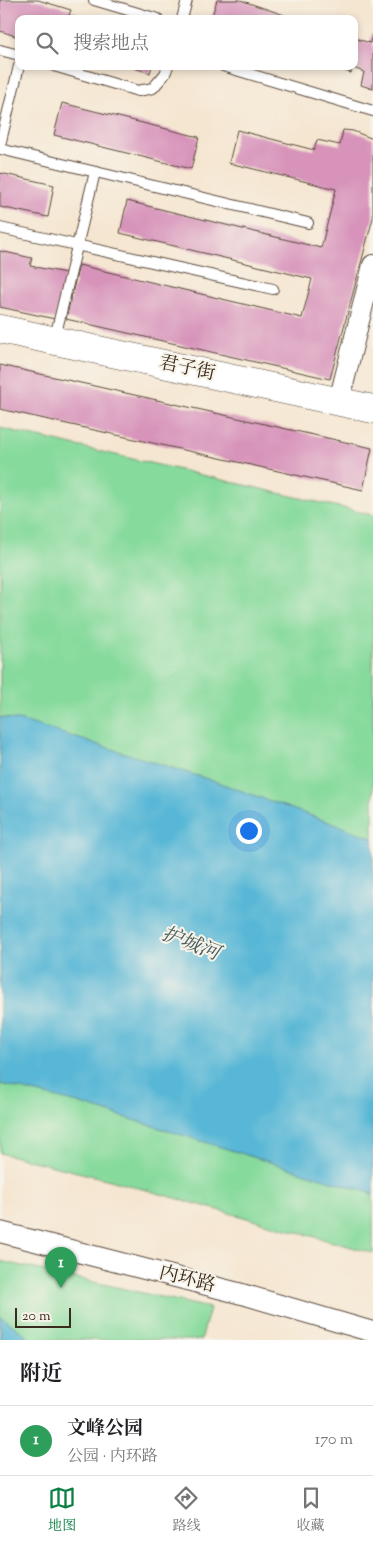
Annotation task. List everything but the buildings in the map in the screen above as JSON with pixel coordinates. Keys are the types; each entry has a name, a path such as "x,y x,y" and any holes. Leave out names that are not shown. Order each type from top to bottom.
{"street":[{"path":"339,401 373,265"},
{"name":"君子街","path":"0,329 373,409"},
{"name":"内环路","path":"0,1232 242,1294 373,1332"}],"lane":[{"path":"94,0 145,15"},
{"path":"183,15 187,0"},
{"path":"0,50 15,55"},
{"path":"0,145 18,70"},
{"path":"67,70 138,91 153,88 166,70"},
{"path":"236,70 373,111"},
{"path":"0,149 308,223"},
{"path":"56,333 95,172"},
{"path":"0,228 273,289"}],"green space":[{"path":"0,428 373,515 373,844 0,734"},
{"path":"0,1080 373,1188 373,1253 110,1180 0,1153"},
{"path":"0,1261 210,1308 201,1340 0,1340"}],"water":[{"name":"护城河","path":"0,717 23,721 217,782 373,838 373,1194 78,1103 0,1084"},
{"path":"0,1316 26,1335 30,1340 0,1340"}],"place":[{"name":"文峰公园","path":"61,1288"}]}
